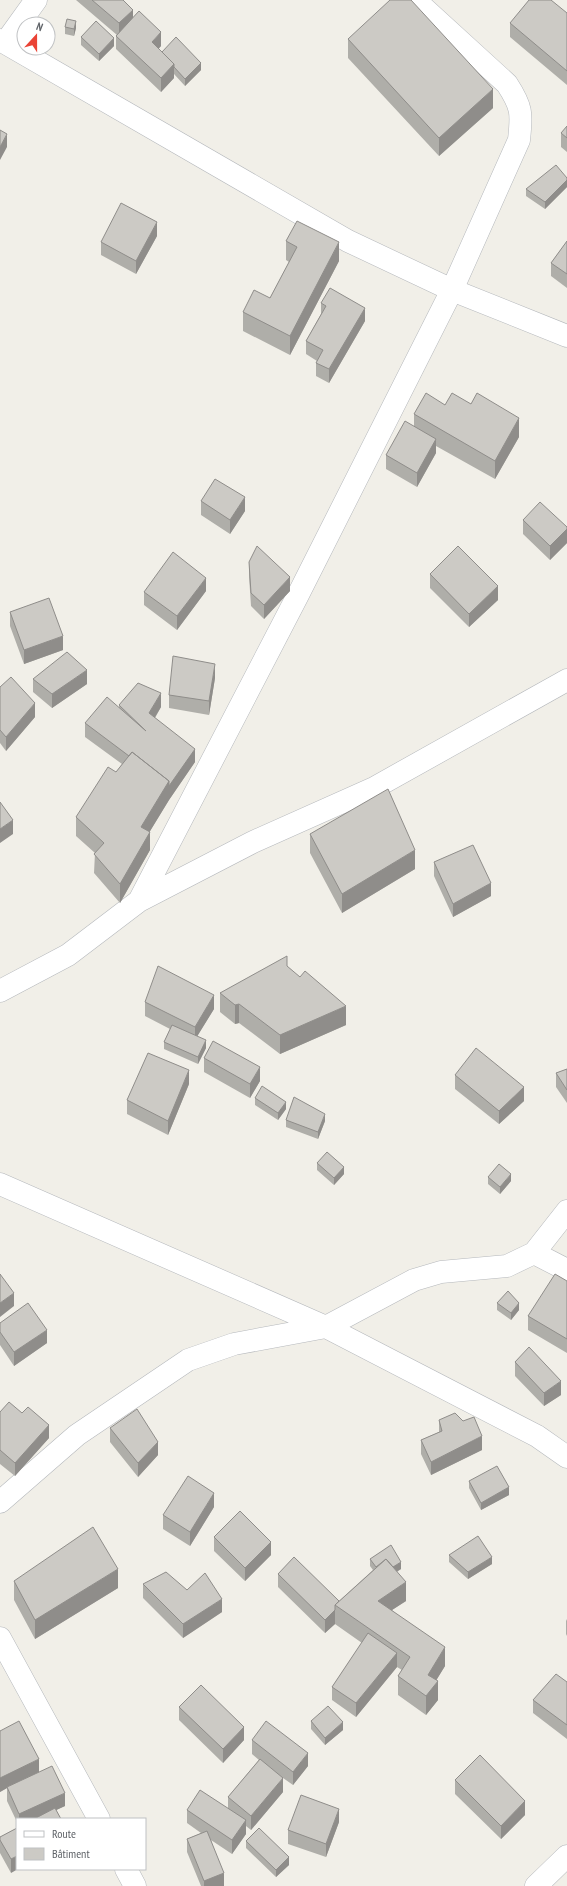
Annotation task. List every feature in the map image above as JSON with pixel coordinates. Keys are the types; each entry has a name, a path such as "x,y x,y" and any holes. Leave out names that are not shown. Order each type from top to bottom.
{"street":[{"path":"36,0 3,41 348,241 452,290 567,336"},
{"path":"139,901 298,595 452,290 519,140 521,119 518,101 507,84 415,0"},
{"path":"0,991 68,955 139,901 253,842 374,788 567,680"},
{"path":"0,1184 326,1328 537,1436 567,1457"},
{"path":"0,1502 77,1434 188,1360 234,1344 326,1328 414,1280 441,1272 507,1266 534,1253 567,1211"},
{"path":"534,1253 567,1270"},
{"path":"0,1638 98,1818"},
{"path":"536,1886 567,1856"},
{"path":"127,1870 136,1886"}],"building":[{"path":"92,0 123,0 133,10 119,23"},
{"path":"390,0 411,0 493,89 439,138 348,39"},
{"path":"529,0 551,0 567,13 567,71 510,23"},
{"path":"139,11 161,32 152,42 174,64 161,78 116,36"},
{"path":"67,19 76,21 74,29 65,27"},
{"path":"96,21 114,38 99,54 81,37"},
{"path":"176,37 201,63 185,79 174,67 174,64 162,52"},
{"path":"567,126 567,138 561,133"},
{"path":"0,130 7,134 0,147"},
{"path":"556,165 567,180 545,202 526,189"},
{"path":"121,203 157,222 136,261 101,242"},
{"path":"297,221 339,242 290,336 243,312 254,290 270,298 297,247 286,241"},
{"path":"567,241 567,274 551,263"},
{"path":"330,288 365,308 329,369 316,363 323,350 306,341 326,306 321,303"},
{"path":"426,393 445,405 452,393 471,404 477,393 519,418 495,461 414,414"},
{"path":"405,421 436,439 417,473 386,455"},
{"path":"215,479 245,497 230,520 201,501"},
{"path":"540,502 567,527 567,529 550,546 523,520"},
{"path":"257,546 290,577 264,605 251,593 249,562"},
{"path":"458,546 498,586 469,614 430,574"},
{"path":"173,552 206,578 177,616 144,592"},
{"path":"49,598 63,636 24,650 10,612"},
{"path":"67,652 87,670 52,694 33,679"},
{"path":"173,656 215,664 209,701 169,695"},
{"path":"11,677 35,703 6,737 0,730 0,687"},
{"path":"138,683 161,693 149,713 195,749 169,786 169,781 132,752 129,756 85,723 107,697 146,731 119,705"},
{"path":"132,752 169,781 141,827 150,832 120,884 94,854 104,843 76,817 108,767 116,772"},
{"path":"388,789 415,850 342,894 310,834"},
{"path":"0,802 13,820 0,829"},
{"path":"473,845 491,883 453,904 434,862"},
{"path":"287,956 287,966 300,977 305,971 346,1006 280,1035 239,1004 235,1005 220,993"},
{"path":"158,966 214,995 195,1027 145,1002"},
{"path":"172,1025 206,1040 198,1057 164,1042"},
{"path":"213,1041 260,1067 250,1084 204,1058"},
{"path":"476,1048 524,1087 499,1111 455,1075"},
{"path":"148,1053 189,1070 168,1121 127,1100"},
{"path":"567,1069 567,1090 556,1073"},
{"path":"262,1086 286,1102 278,1113 255,1098"},
{"path":"294,1097 325,1114 318,1132 286,1120"},
{"path":"327,1152 344,1167 334,1178 317,1163"},
{"path":"499,1164 511,1174 500,1187 488,1177"},
{"path":"0,1274 14,1293 0,1303"},
{"path":"555,1274 567,1281 567,1339 528,1316"},
{"path":"508,1291 519,1303 511,1313 497,1303"},
{"path":"28,1303 47,1330 14,1352 0,1332 0,1323"},
{"path":"529,1347 561,1381 544,1393 515,1362"},
{"path":"9,1402 22,1413 28,1407 49,1425 15,1463 0,1450 0,1412"},
{"path":"137,1409 158,1442 138,1463 110,1428"},
{"path":"455,1413 463,1421 474,1417 482,1436 431,1462 421,1440 442,1431 439,1420"},
{"path":"497,1466 509,1487 481,1503 469,1481"},
{"path":"188,1476 214,1493 190,1532 163,1515"},
{"path":"240,1511 271,1542 245,1568 214,1537"},
{"path":"93,1527 118,1569 35,1620 14,1581"},
{"path":"478,1536 492,1557 468,1572 449,1555"},
{"path":"391,1545 401,1562 393,1567 386,1559 376,1567 370,1559"},
{"path":"294,1557 339,1601 335,1605 335,1610 325,1620 278,1574"},
{"path":"386,1559 406,1582 378,1601 445,1647 428,1675 438,1681 426,1696 398,1676 410,1657 335,1605"},
{"path":"166,1572 187,1590 205,1573 222,1599 183,1624 143,1584"},
{"path":"368,1633 397,1653 356,1703 332,1687"},
{"path":"556,1674 567,1682 567,1725 533,1700"},
{"path":"201,1685 244,1727 223,1749 179,1707"},
{"path":"328,1706 343,1722 325,1738 311,1721"},
{"path":"19,1721 39,1759 0,1778 0,1731"},
{"path":"266,1721 308,1753 293,1772 252,1740"},
{"path":"480,1755 525,1801 501,1826 455,1780"},
{"path":"260,1759 283,1778 251,1816 228,1797"},
{"path":"52,1766 65,1793 19,1814 7,1787"},
{"path":"200,1790 246,1820 232,1840 187,1810"},
{"path":"301,1795 339,1809 326,1844 288,1830"},
{"path":"55,1808 60,1818 36,1818"},
{"path":"259,1828 289,1857 276,1870 246,1841"},
{"path":"16,1829 16,1856 11,1859 0,1840 0,1837"},
{"path":"207,1831 224,1873 204,1881 187,1839"}]}
